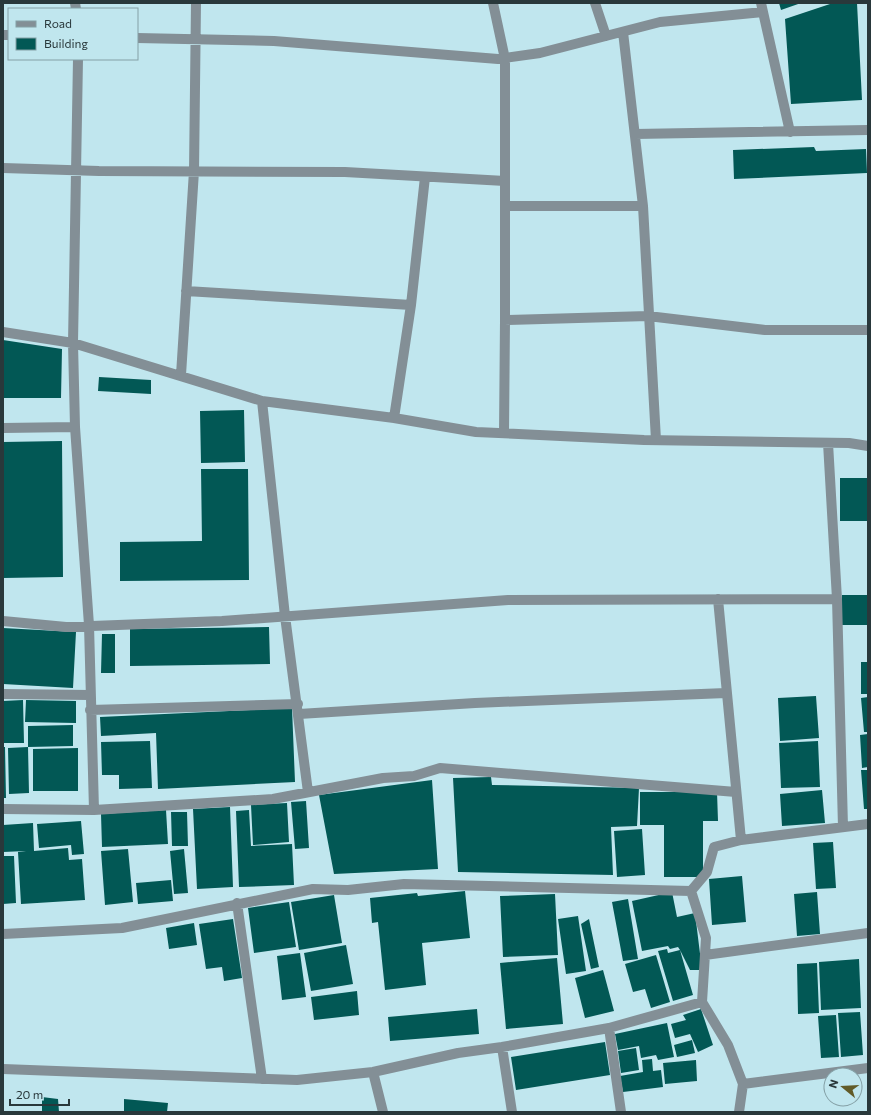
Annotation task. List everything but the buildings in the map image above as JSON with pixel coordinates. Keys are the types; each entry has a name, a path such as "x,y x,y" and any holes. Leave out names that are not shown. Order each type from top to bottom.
{"street":[{"path":"181,375 194,171 197,39 196,3"},
{"path":"493,3 504,59 506,320 504,433"},
{"path":"595,3 606,36"},
{"path":"138,38 274,41 504,59 540,53 660,22 762,8 790,132"},
{"path":"623,32 643,206 656,440"},
{"path":"78,60 73,343 75,427 90,626 90,710 94,810"},
{"path":"635,134 868,130"},
{"path":"3,168 345,172 505,181"},
{"path":"394,418 411,305 425,176"},
{"path":"505,206 643,206"},
{"path":"186,291 411,305"},
{"path":"506,320 648,316 765,330 868,330"},
{"path":"3,332 73,343 262,400 394,418 476,432 656,440 828,443 868,446"},
{"path":"262,400 285,616 308,792"},
{"path":"3,428 75,427"},
{"path":"828,443 837,599 843,827"},
{"path":"718,599 741,840"},
{"path":"3,621 66,627 222,621 508,600 837,599"},
{"path":"90,710 298,709 726,693"},
{"path":"3,694 90,695"},
{"path":"3,809 94,810 273,799 383,778 414,776 440,768 736,792"},
{"path":"691,891 707,872 714,847 741,840 868,824"},
{"path":"3,934 122,928 238,903 313,889 348,890 404,884 691,891"},
{"path":"691,891 706,938 702,1002 728,1045 743,1084 739,1112"},
{"path":"238,903 262,1079"},
{"path":"705,955 868,933"},
{"path":"3,1069 297,1080 373,1072 458,1053 502,1047 609,1028 702,1002"},
{"path":"609,1028 621,1112"},
{"path":"502,1047 512,1112"},
{"path":"743,1084 868,1068"},
{"path":"373,1072 383,1112"}]}
